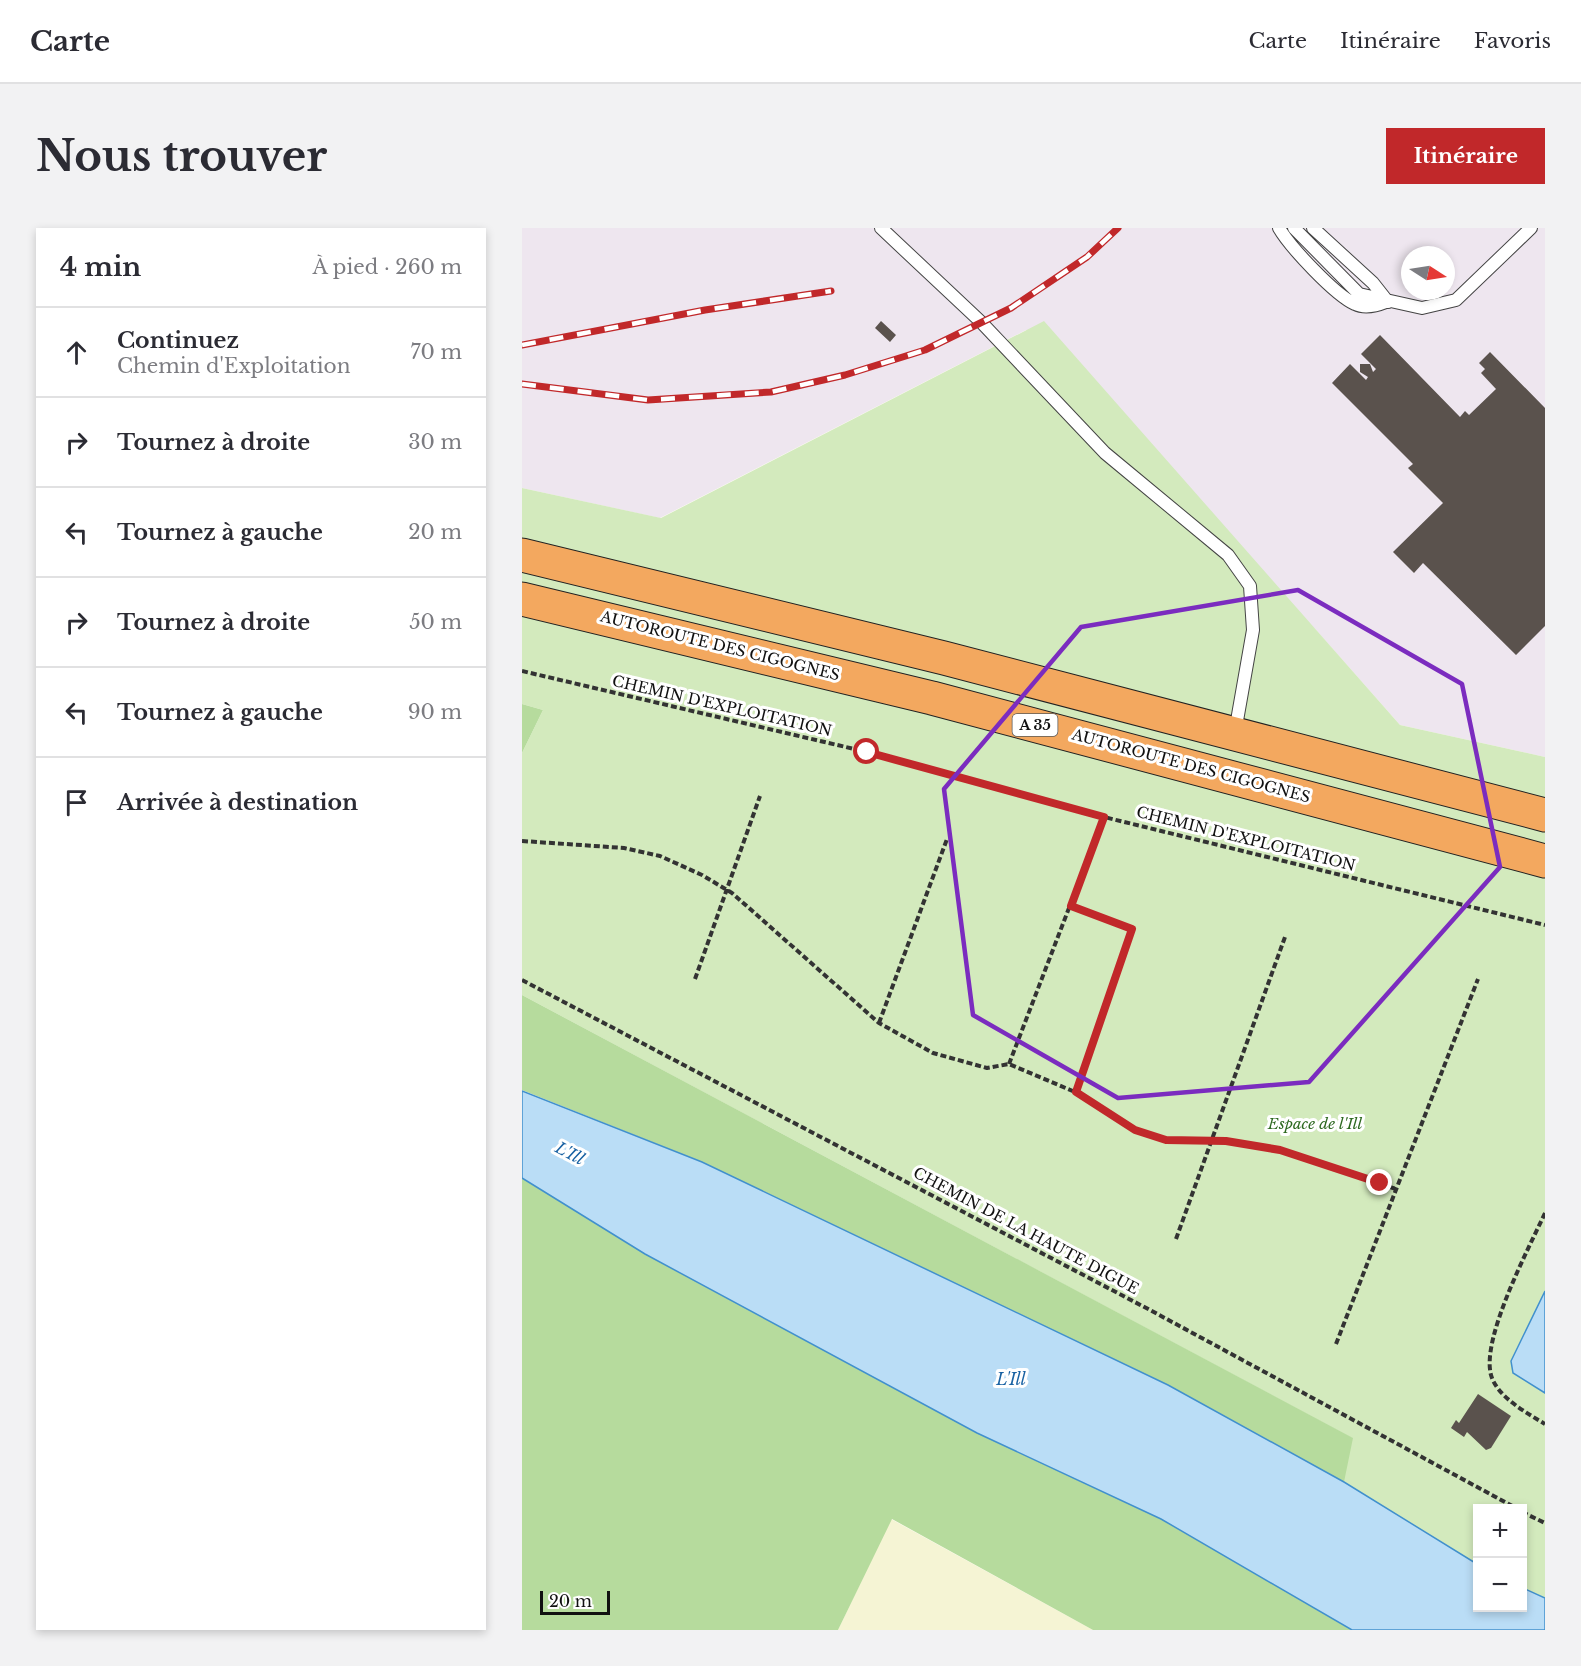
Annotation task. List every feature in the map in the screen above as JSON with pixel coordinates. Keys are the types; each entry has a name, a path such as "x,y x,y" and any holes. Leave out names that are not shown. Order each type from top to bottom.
{"highway":[{"path":"522,555 1235,732 1545,815"},
{"name":"AUTOROUTE DES CIGOGNES","path":"522,599 932,698 1545,861"}],"lane":[{"path":"881,228 981,322 1105,453 1228,555 1250,586 1253,630 1235,732"},
{"path":"1279,228 1287,242 1334,289 1354,304 1369,308 1388,302"},
{"path":"1294,228 1359,294 1422,308 1456,300 1531,228"},
{"path":"1313,228 1373,282 1388,302"}],"path":[{"name":"CHEMIN D'EXPLOITATION","path":"522,670 867,752 1104,817 1545,925"},
{"path":"695,979 759,796"},
{"path":"1009,1064 1104,817"},
{"path":"879,1023 946,839"},
{"path":"522,841 624,848 660,856 726,890 879,1023 933,1053 987,1068 1009,1064 1076,1092 1135,1130 1166,1140 1212,1140 1280,1150 1396,1189"},
{"path":"1071,906 1132,929 1076,1092"},
{"path":"1176,1239 1285,937"},
{"path":"1336,1344 1478,979"},
{"name":"CHEMIN DE LA HAUTE DIGUE","path":"522,980 1119,1294 1507,1504"},
{"path":"1545,1213 1507,1296 1492,1345 1491,1375 1511,1404 1545,1424"},
{"path":"1527,1514 1545,1523"}],"highlighted area":[{"path":"1298,590 1462,684 1500,867 1309,1082 1118,1098 973,1015 944,789 1081,627"}],"shaded area":[{"path":"522,228 1545,228 1545,757 1400,725 1316,630 1026,330 660,518 522,488"}],"green space":[{"name":"Espace de l'Ill","path":"1044,321 1400,725 1545,757 1545,1630 1352,1630 1313,1607 1352,1438 522,995 522,753 543,710 522,704 522,488 661,518"},
{"path":"522,704 543,710 522,753"},
{"path":"522,995 1353,1438 1344,1482 1168,1385 702,1162 522,1090"},
{"path":"522,1178 645,1254 977,1433 1161,1519 1352,1630 1093,1630 892,1519 838,1630 522,1630"},
{"path":"891,1519 1093,1630 838,1630"}],"water":[{"name":"L'Ill","path":"522,1091 702,1162 1168,1385 1344,1482 1473,1562 1473,1612 1527,1612 1527,1590 1545,1598 1545,1630 1352,1630 1161,1519 977,1433 645,1254 522,1178"},
{"path":"1545,1291 1545,1393 1513,1373 1511,1361"}],"building":[{"path":"881,321 896,335 890,342 875,328"},
{"path":"1380,335 1460,417 1465,411 1469,415 1496,389 1481,373 1485,369 1479,363 1490,352 1545,408 1545,626 1516,655 1423,563 1414,573 1393,552 1443,503 1408,468 1413,464 1332,383 1350,364 1366,380 1368,377 1360,372 1360,364 1370,364 1373,372 1376,369 1361,354"},
{"path":"1478,1394 1511,1416 1491,1448 1486,1450 1467,1432 1464,1437 1451,1428 1456,1420 1459,1423"}],"railway":[{"path":"522,384 648,400 771,392 845,375 925,350 1011,308 1087,257 1118,228"},
{"path":"522,345 705,310 831,291"}],"route":[{"path":"867,752 1104,817 1071,906 1132,929 1076,1092 1135,1130 1166,1140 1226,1141 1280,1150 1380,1183"}]}
